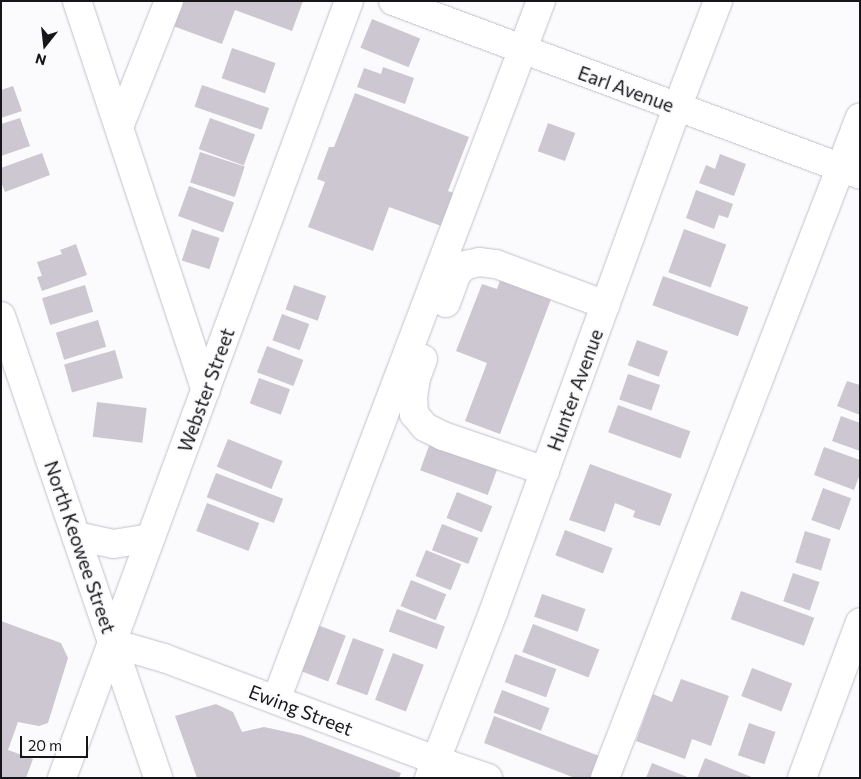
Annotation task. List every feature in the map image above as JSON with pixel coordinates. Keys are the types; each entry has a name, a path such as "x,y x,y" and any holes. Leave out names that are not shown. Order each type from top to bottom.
{"street":[{"path":"77,1 206,390"},
{"path":"119,127 169,1"},
{"name":"Webster Street","path":"62,778 349,1"},
{"name":"Earl Avenue","path":"393,1 446,11 524,50 849,172"},
{"path":"276,700 542,1"},
{"name":"Hunter Avenue","path":"432,769 545,471 677,108 718,1"},
{"path":"605,778 849,172 860,117"},
{"path":"545,471 443,436 426,427 414,414 413,396 416,378 457,273 466,265 479,262 496,264 606,305"},
{"name":"North Keowee Street","path":"1,316 158,778"},
{"path":"76,536 113,544 151,538"},
{"path":"802,778 860,622"},
{"name":"Ewing Street","path":"112,642 164,658 276,700 432,769 488,778"}],"building":[{"path":"181,1 303,1 292,31 235,10 222,44 173,26"},
{"path":"372,19 420,38 409,67 360,48"},
{"path":"232,48 275,63 265,93 222,78"},
{"path":"383,67 414,78 405,104 357,87 364,68 381,74"},
{"path":"202,85 269,108 262,130 195,107"},
{"path":"13,86 22,111 1,118 1,90"},
{"path":"355,93 469,137 448,191 456,194 444,227 389,207 373,251 308,227 325,182 317,179 329,147 334,147"},
{"path":"20,118 30,146 1,156 1,124"},
{"path":"210,118 255,134 244,165 199,149"},
{"path":"548,123 575,133 565,161 538,151"},
{"path":"200,152 245,167 235,197 190,182"},
{"path":"42,153 50,175 5,192 1,182 1,168"},
{"path":"720,154 746,164 734,196 699,183 706,165 715,169"},
{"path":"189,186 234,202 223,232 178,216"},
{"path":"696,190 733,204 728,218 719,215 714,229 686,218"},
{"path":"192,229 220,238 209,269 182,260"},
{"path":"684,229 726,244 711,288 668,272"},
{"path":"76,244 87,275 42,291 37,277 42,276 37,262 62,254 60,250"},
{"path":"502,275 553,294 500,434 465,421 487,363 456,351 482,284 497,289"},
{"path":"663,276 749,307 738,336 652,305"},
{"path":"85,285 93,312 50,325 42,298"},
{"path":"294,285 326,296 318,321 286,310"},
{"path":"282,314 309,324 300,350 272,340"},
{"path":"98,320 106,347 64,360 56,333"},
{"path":"637,340 668,351 659,377 628,365"},
{"path":"267,346 303,360 293,386 257,372"},
{"path":"115,350 123,378 72,392 64,365"},
{"path":"628,374 660,385 651,411 619,400"},
{"path":"259,378 290,389 281,415 250,403"},
{"path":"847,381 860,385 860,415 837,406"},
{"path":"97,402 147,408 142,443 93,437"},
{"path":"618,405 690,431 680,459 608,432"},
{"path":"841,416 860,423 860,451 832,441"},
{"path":"228,439 283,461 271,489 217,467"},
{"path":"430,443 498,468 488,495 420,470"},
{"path":"824,447 860,460 860,474 854,490 814,475"},
{"path":"590,464 672,494 660,526 633,517 635,511 615,503 605,532 569,520"},
{"path":"216,473 283,499 274,523 207,497"},
{"path":"823,488 851,498 840,530 811,520"},
{"path":"457,492 492,506 482,532 447,518"},
{"path":"207,503 259,523 249,551 196,531"},
{"path":"442,524 478,538 468,564 432,550"},
{"path":"565,530 613,548 603,573 555,555"},
{"path":"805,531 831,539 821,570 795,563"},
{"path":"426,550 461,564 451,590 416,576"},
{"path":"793,573 819,582 810,610 783,601"},
{"path":"411,580 446,594 436,620 401,606"},
{"path":"741,591 814,618 804,646 731,619"},
{"path":"542,594 585,609 578,632 534,617"},
{"path":"397,609 445,626 437,649 389,632"},
{"path":"1,621 61,643 68,658 48,723 39,726 18,722 8,750 33,759 26,778 1,778"},
{"path":"315,624 346,636 328,682 297,670"},
{"path":"533,624 599,649 589,677 522,652"},
{"path":"353,638 384,649 367,695 336,684"},
{"path":"393,653 424,665 406,712 375,700"},
{"path":"515,654 556,669 546,697 505,682"},
{"path":"752,668 792,683 781,711 741,696"},
{"path":"681,679 729,696 711,746 692,739 685,759 636,741 653,694 672,702"},
{"path":"502,690 550,708 541,731 493,712"},
{"path":"216,704 233,712 242,732 264,727 301,735 401,773 399,778 197,778 175,716"},
{"path":"494,716 602,757 594,778 575,778 484,743"},
{"path":"749,723 775,732 764,764 738,755"},
{"path":"705,758 754,778 697,778"},
{"path":"652,763 690,778 646,778"}]}
